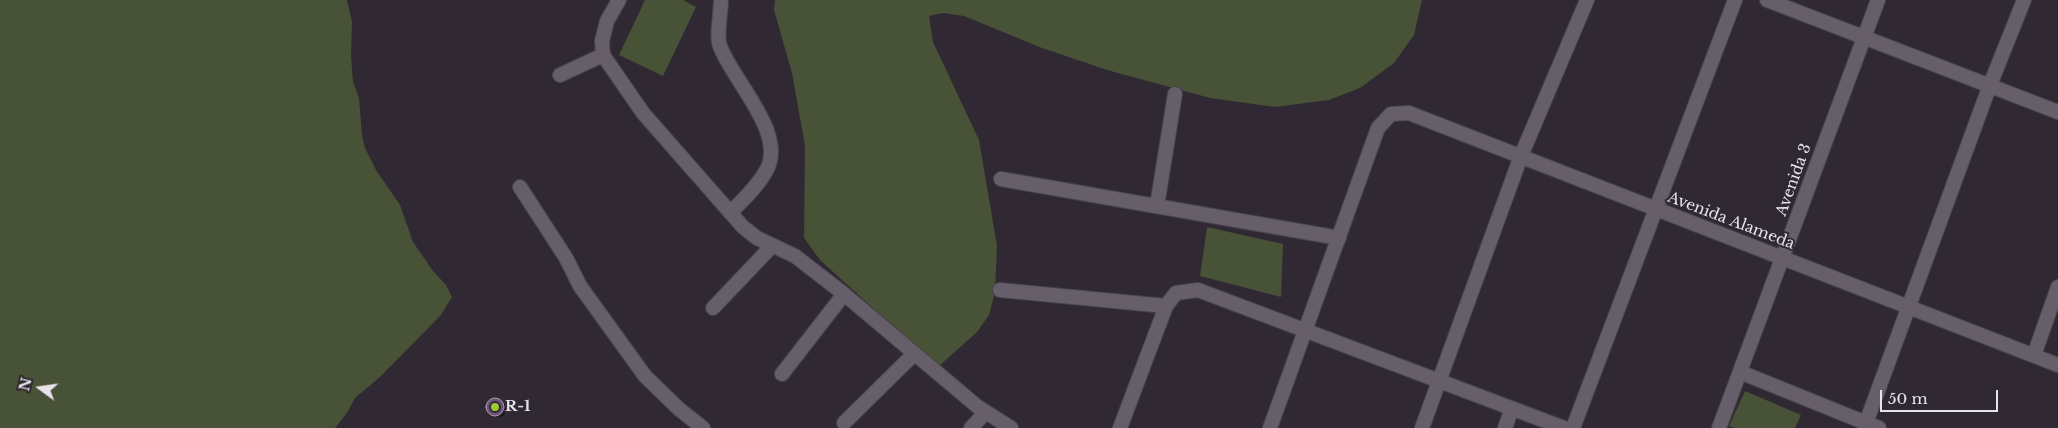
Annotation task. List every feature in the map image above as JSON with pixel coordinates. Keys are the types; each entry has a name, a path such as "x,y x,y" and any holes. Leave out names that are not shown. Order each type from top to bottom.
{"street":[{"path":"721,0 719,44 730,67 762,117 771,148 767,170 731,212"},
{"path":"1422,428 1522,156 1587,0"},
{"path":"1573,428 1735,0"},
{"path":"1767,0 2058,112"},
{"name":"Avenida 3","path":"1719,428 1878,0"},
{"path":"1740,372 1872,426 1909,307 1990,85 2024,0"},
{"path":"616,1 607,21 602,41 603,55 643,113 743,227 757,238 794,256 844,294 986,412 1011,428"},
{"path":"560,75 603,55"},
{"path":"1157,206 1175,94"},
{"name":"Avenida Alameda","path":"1339,238 1378,128 1391,114 1409,113 2058,365"},
{"path":"1002,180 1339,238 1270,428"},
{"path":"520,187 566,258 580,286 645,376 679,409 703,428"},
{"path":"713,308 772,246"},
{"path":"2034,356 2058,287"},
{"path":"1000,290 1166,306"},
{"path":"1120,428 1166,306 1176,293 1198,290 1564,428"},
{"path":"782,374 844,294"},
{"path":"844,423 914,354"},
{"path":"1505,428 1512,408"},
{"path":"971,428 986,412"}],"green space":[{"path":"0,0 347,0 352,22 351,56 353,82 359,98 362,136 365,148 376,170 400,205 413,242 433,271 446,285 452,297 441,315 380,377 355,398 347,413 335,428 0,428"},
{"path":"645,0 683,0 696,7 663,76 619,55"},
{"path":"775,0 1422,0 1414,35 1394,63 1360,88 1329,100 1275,107 1210,98 1107,70 1042,48 964,16 943,13 929,16 933,42 979,140 997,246 995,292 989,315 977,332 938,367 820,260 804,238 805,146 792,73 774,10"},
{"path":"1207,227 1283,244 1281,297 1200,276"},
{"path":"1745,391 1801,415 1795,428 1735,428 1729,426"}],"building":[{"name":"R-1","path":"495,398 501,401 504,407 501,413 495,416 489,413 486,407 489,401"}],"place":[{"name":"R-1","path":"495,407"}]}
